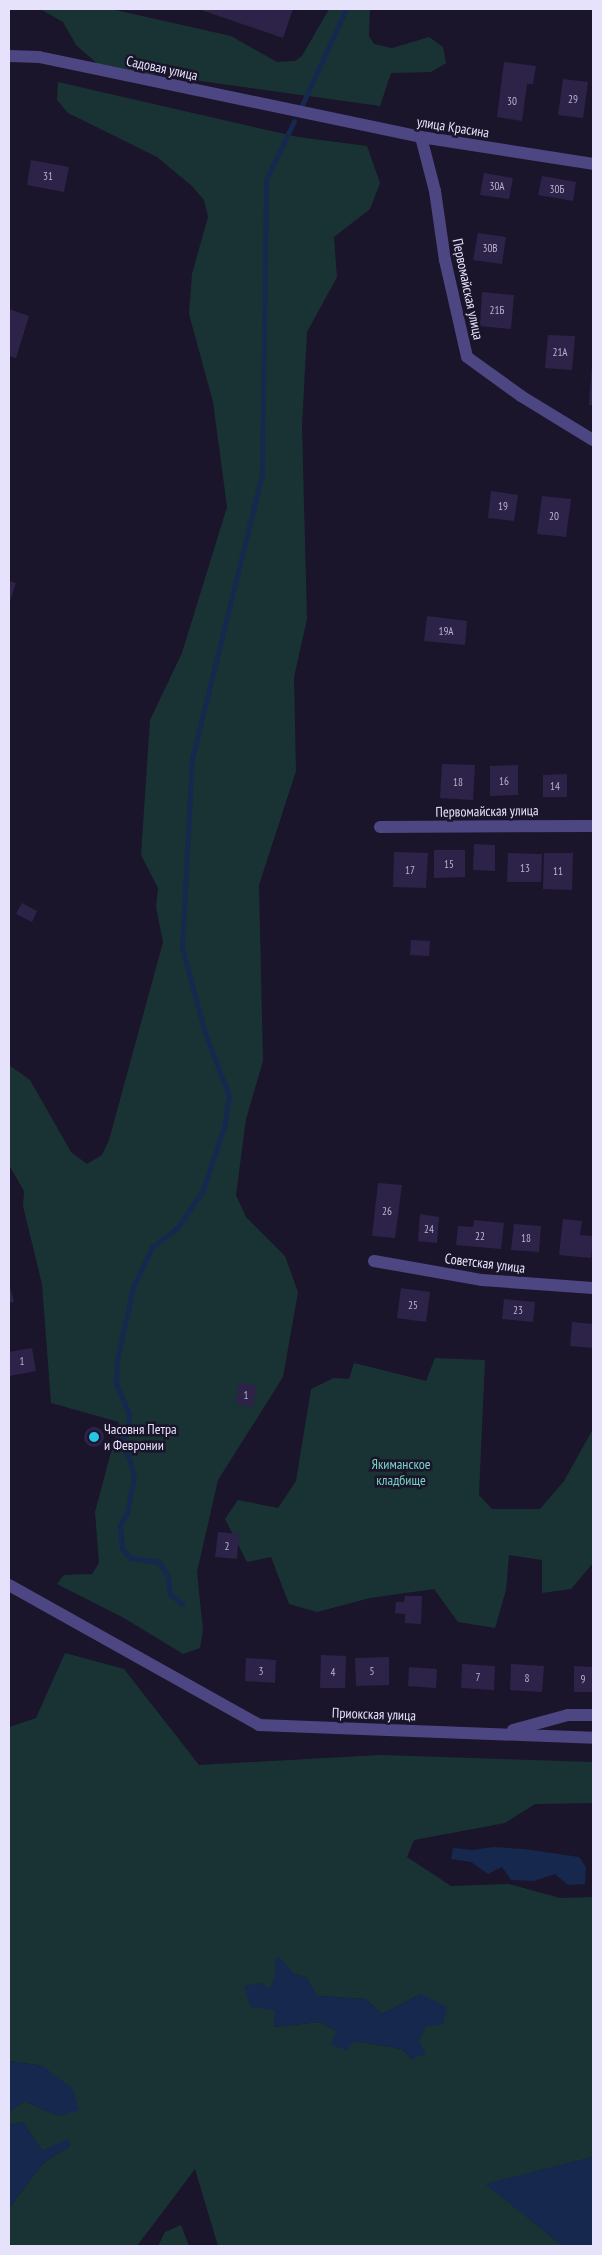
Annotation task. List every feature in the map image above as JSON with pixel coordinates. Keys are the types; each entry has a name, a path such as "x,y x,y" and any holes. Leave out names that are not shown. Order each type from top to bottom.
{"street":[{"name":"Садовая улица","path":"9,56 39,57 309,115"},
{"name":"улица Красина","path":"309,115 421,137 593,164"},
{"name":"Первомайская улица","path":"421,137 435,191 446,260 467,357 521,396 593,440"},
{"name":"Первомайская улица","path":"380,828 593,826"},
{"name":"Советская улица","path":"374,1260 482,1280 593,1288"},
{"name":"Приокская улица","path":"9,1585 259,1725 593,1738"},
{"path":"501,1733 568,1715 593,1715"}],"green space":[{"path":"40,9 111,9 231,36 277,62 295,61 302,56 329,9 370,9 369,36 374,44 392,48 429,37 443,47 446,63 431,72 391,73 380,106 101,67 76,45 63,22"},
{"path":"58,82 298,137 367,146 380,183 370,209 334,237 337,277 307,332 302,425 307,619 294,677 296,771 259,885 263,1061 246,1119 236,1195 246,1217 285,1256 298,1292 283,1377 218,1480 197,1572 203,1630 200,1648 183,1654 124,1618 57,1584 64,1575 92,1574 99,1563 95,1512 119,1422 51,1403 42,1284 23,1206 24,1191 9,1165 9,1065 30,1080 71,1152 87,1164 102,1155 109,1140 163,942 156,907 158,888 141,855 150,720 182,653 227,507 213,402 189,314 192,274 208,217 204,200 192,186 157,157 68,113 57,100"},
{"name":"Якиманское кладбище","path":"435,1358 485,1360 479,1495 492,1509 540,1509 564,1481 593,1429 593,1563 571,1589 542,1593 542,1560 509,1555 506,1590 495,1628 458,1622 434,1589 370,1598 317,1612 289,1604 271,1557 247,1562 225,1519 238,1500 278,1508 296,1481 311,1389 334,1378 349,1379 354,1363 426,1381"},
{"path":"65,1653 124,1669 199,1765 380,1755 593,1762 593,1803 535,1804 505,1823 414,1840 407,1857 451,1886 509,1884 560,1898 593,1897 593,2157 486,2184 563,2246 218,2246 195,2169 137,2246 9,2246 9,2208 43,2163 70,2146 68,2140 42,2151 23,2122 9,2125 9,2112 24,2101 59,2116 43,2066 9,2061 9,1727 36,1718","holes":["275,1958 294,1974 306,1977 317,1996 366,1999 382,2014 421,1994 425,2026 412,2059 402,2049 355,2041 331,2045 337,2031 319,2022 274,2027 276,2010 260,1983 269,1990 275,1978"]},
{"path":"181,2225 189,2246 158,2246 165,2232"}],"water":[{"path":"493,1847 524,1849 579,1857 586,1867 585,1884 568,1885 555,1874 534,1881 511,1880 502,1867 488,1874 471,1862 451,1859 453,1848 473,1850"},
{"path":"275,1957 280,1958 294,1974 306,1977 317,1996 366,1999 382,2014 421,1994 447,2007 443,2025 425,2026 419,2042 426,2054 412,2059 402,2049 355,2041 346,2050 331,2045 336,2031 319,2022 274,2027 275,2010 250,2007 244,1986 260,1983 269,1989 275,1978"},
{"path":"9,2061 43,2066 73,2089 79,2110 59,2116 24,2101 9,2112"},
{"path":"23,2122 42,2151 68,2139 70,2146 43,2163 9,2208 9,2125"},
{"path":"593,2157 593,2246 563,2246 485,2184"}],"building":[{"path":"198,9 293,9 283,38"},
{"path":"504,62 536,66 533,84 527,84 522,121 497,117"},
{"path":"563,79 588,82 583,118 558,115"},
{"path":"31,160 69,167 64,192 27,185"},
{"path":"484,173 513,178 509,199 480,195"},
{"path":"542,176 576,182 573,201 538,195"},
{"path":"478,233 506,237 502,264 473,260"},
{"path":"482,292 514,295 511,329 480,326"},
{"path":"9,309 29,316 16,358 9,356"},
{"path":"548,335 575,336 572,370 545,368"},
{"path":"592,364 593,405 589,405"},
{"path":"491,491 518,495 514,521 488,518"},
{"path":"542,496 571,499 566,537 537,534"},
{"path":"9,581 16,583 9,604"},
{"path":"427,616 467,621 465,645 424,641"},
{"path":"442,764 475,765 473,800 440,798"},
{"path":"518,765 518,795 490,796 490,766"},
{"path":"567,774 567,797 543,797 543,775"},
{"path":"474,844 495,845 495,871 473,870"},
{"path":"434,850 465,850 465,877 434,878"},
{"path":"394,852 428,853 426,888 393,887"},
{"path":"508,853 542,854 541,882 507,882"},
{"path":"544,853 573,853 572,890 543,889"},
{"path":"22,903 37,911 32,922 16,914"},
{"path":"411,940 430,941 429,956 410,955"},
{"path":"378,1183 402,1185 395,1238 372,1236"},
{"path":"420,1214 439,1217 437,1243 418,1241"},
{"path":"563,1219 582,1221 580,1235 593,1236 591,1258 559,1255"},
{"path":"474,1220 504,1223 501,1249 456,1245 458,1226 473,1227"},
{"path":"514,1224 541,1226 539,1252 511,1250"},
{"path":"9,1283 14,1302 9,1303"},
{"path":"401,1288 430,1292 426,1322 397,1318"},
{"path":"504,1299 535,1302 533,1322 502,1319"},
{"path":"572,1322 593,1324 593,1348 570,1346"},
{"path":"32,1348 36,1371 9,1376 9,1352"},
{"path":"239,1383 257,1386 253,1407 236,1404"},
{"name":"Часовня Петра и Февронии","path":"94,1427 101,1430 104,1437 101,1444 94,1447 87,1444 84,1437 87,1430"},
{"path":"218,1532 239,1534 237,1559 215,1557"},
{"path":"405,1596 422,1596 421,1624 405,1623 405,1614 395,1613 396,1602 404,1602"},
{"path":"321,1655 346,1656 345,1688 320,1688"},
{"path":"389,1657 389,1685 356,1686 355,1658"},
{"path":"246,1658 276,1660 275,1683 245,1681"},
{"path":"462,1664 495,1666 494,1690 461,1688"},
{"path":"511,1664 544,1666 542,1692 510,1690"},
{"path":"574,1666 593,1667 592,1692 574,1692"},
{"path":"409,1667 437,1669 436,1688 408,1686"}],"waterway":[{"path":"302,105 346,9"},
{"path":"182,1604 170,1594 168,1577 159,1562 130,1558 122,1548 120,1525 127,1513 134,1478 130,1460 120,1440 128,1432 129,1414 116,1383 117,1360 133,1287 152,1247 177,1228 203,1190 225,1123 229,1096 205,1033 182,948 192,759 262,473 266,180 294,121"}],"place":[{"name":"Часовня Петра и Февронии","path":"94,1437"}]}
